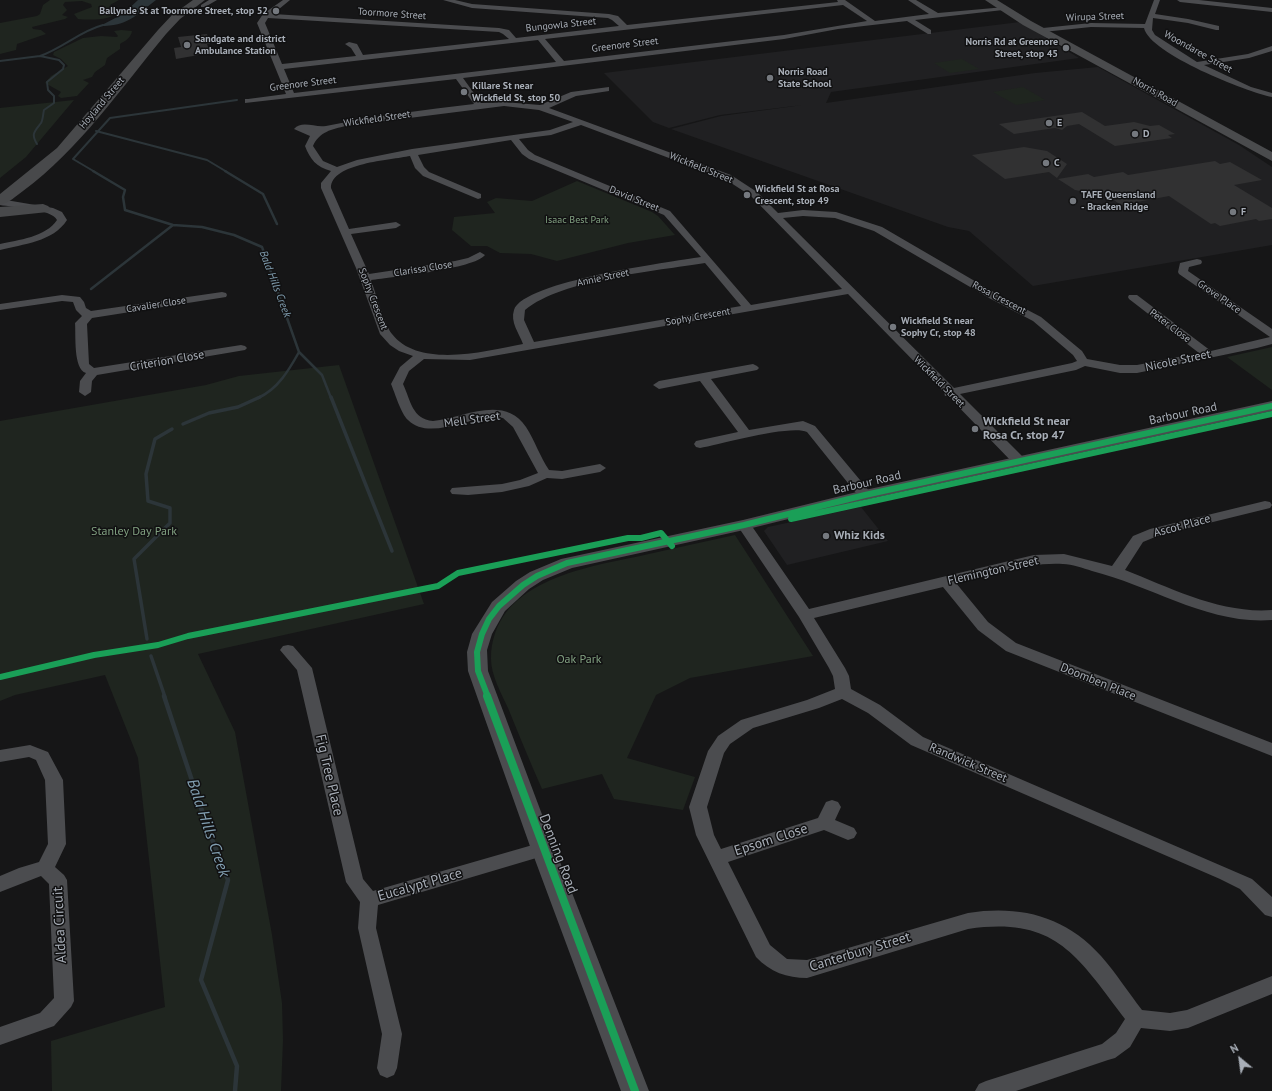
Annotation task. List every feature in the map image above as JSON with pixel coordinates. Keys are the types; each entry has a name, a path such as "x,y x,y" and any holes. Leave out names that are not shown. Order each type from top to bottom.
{"main road":[{"name":"Norris Road","path":"990,0 1026,20 1027,23 1272,157"},
{"name":"Hoyland Street","path":"0,195 26,182 62,151 162,32 176,17 198,2"},
{"name":"Hoyland Street","path":"0,195 44,156 155,27 168,15 198,2"},
{"path":"20,205 20,200 28,187 26,182"},
{"path":"0,212 43,209"}],"street":[{"name":"Hoyland Street","path":"198,2 214,0"},
{"path":"273,0 285,1"},
{"path":"446,0 472,6 609,16 615,18 625,28"},
{"path":"911,0 937,16"},
{"path":"1148,26 1157,0"},
{"path":"1180,0 1245,4 1272,10"},
{"path":"285,1 266,16 260,23 280,67 291,96"},
{"path":"842,1 874,23"},
{"name":"Bungowla Street","path":"280,67 625,28 842,1"},
{"name":"Greenore Street","path":"248,101 562,64 789,36 874,23 1003,8"},
{"name":"Toormore Street","path":"266,16 499,30 506,32 514,40"},
{"path":"1152,16 1188,21 1216,28"},
{"path":"908,19 928,32"},
{"name":"Wirupa Street","path":"1040,29 1091,24 1148,26"},
{"name":"Woondaree Street","path":"1148,26 1151,35 1155,40 1198,64 1237,84 1272,95"},
{"path":"539,38 562,64"},
{"path":"349,44 354,46 361,58"},
{"path":"1198,64 1270,51"},
{"path":"458,76 479,106"},
{"path":"541,108 574,94 606,89"},
{"name":"Wickfield Street","path":"326,129 302,127 298,129 314,135 326,129 346,123 479,106 504,104 541,108 728,177 744,186 776,216 949,393 1019,461"},
{"path":"314,135 309,146 316,161 326,167 338,170 357,163 412,152 551,132 581,122"},
{"name":"David Street","path":"514,138 525,152 532,157 663,210 670,215 748,308"},
{"path":"412,152 420,168 426,174 478,196"},
{"name":"Sophy Crescent","path":"338,170 329,178 326,183 326,188 365,278 386,334 392,343 420,356 439,358 470,357 848,291"},
{"path":"0,195 20,205 43,209 59,214 62,220 57,227 39,236 0,247"},
{"name":"Rosa Crescent","path":"776,216 803,213 836,215 878,228 993,296 1037,319 1078,353 1083,362"},
{"path":"346,232 396,225"},
{"name":"Clarissa Close","path":"365,278 455,264 472,260 480,256"},
{"name":"Annie Street","path":"530,346 518,320 520,309 531,300 585,280 708,259"},
{"name":"Grove Place","path":"1197,262 1184,265 1183,272 1272,334"},
{"name":"Cavalier Close","path":"89,315 222,295"},
{"path":"0,307 70,298 76,299 79,302 81,310 89,315 81,324 83,364 87,370 93,372 86,381 86,392"},
{"name":"Peter Close","path":"1133,298 1208,354"},
{"name":"Nicole Street","path":"1083,362 1107,367 1137,369 1256,345 1272,340"},
{"name":"Criterion Close","path":"93,372 241,348"},
{"name":"Mell Street","path":"420,356 404,369 396,384 412,418 416,422 430,426 492,414 506,415 515,421 545,474"},
{"path":"949,393 1076,366 1083,362"},
{"path":"659,385 753,368"},
{"path":"703,377 746,434"},
{"name":"Barbour Road","path":"487,622 510,593 540,574 560,566 744,526 804,509 865,495 1272,406"},
{"path":"700,444 783,427 803,425 811,429 865,495"},
{"path":"457,491 480,492 533,480 545,474 562,475 600,468"},
{"name":"Ascot Place","path":"1116,572 1138,539 1155,532 1266,505"},
{"path":"744,526 805,615 837,668 841,676 843,692"},
{"name":"Flemington Street","path":"805,615 1034,560 1064,559 1116,572 1216,610 1260,616 1272,615"},
{"name":"Doomben Place","path":"946,582 983,626 1011,647 1272,750"},
{"name":"Denning Road","path":"487,622 477,650 478,671 543,849 635,1091"},
{"name":"Fig Tree Place","path":"288,650 304,668 355,882 369,900"},
{"name":"Canterbury Street","path":"843,692 813,704 746,724 724,740 716,752 698,807 705,835 763,951 770,960 781,967 794,970 807,969 961,921 989,917 1011,917 1028,920 1053,931 1077,946 1094,962 1136,1018"},
{"name":"Randwick Street","path":"843,692 874,709 917,741 1246,884 1272,909"},
{"path":"0,756 30,751 42,756 54,780 57,844 52,857 45,868 25,873 0,884"},
{"name":"Epsom Close","path":"717,858 828,815 848,833"},
{"name":"Eucalypt Place","path":"387,1068 392,1034 367,928 369,900 543,849"},
{"name":"Aldea Circuit","path":"0,1036 47,1020 64,1001 58,880 45,868"},
{"path":"986,1091 1108,1051 1123,1040 1136,1018 1170,1022 1188,1019 1272,985"}],"shaded area":[{"path":"138,0 156,0 131,19 110,26 100,26 123,14"},
{"name":"TAFE Queensland - Bracken Ridge","path":"1020,22 1079,58 831,92 826,103 1035,73 1098,67 1239,145 1272,167 1272,245 1033,286 969,231 948,227 671,129 721,116 803,105 720,115 669,128 653,122 604,73"},
{"name":"Whiz Kids","path":"861,507 888,541 787,565 764,531 768,527"}],"green space":[{"path":"50,0 119,0 110,5 119,11 111,17 106,18 94,20 78,19 74,14 92,7 91,4 82,1 65,2 63,5 67,10 62,15 68,17 32,27 33,29 41,30 46,34 17,44 16,50 0,54 0,23 37,16 40,14 43,5"},
{"path":"114,31 132,31 129,37 120,44 120,49 107,58 105,65 95,72 92,77 83,80 89,83 77,96 61,98 58,96 61,92 45,83 51,76 68,66 61,59 53,55 54,52 83,38 101,36 117,37 118,36"},
{"path":"962,59 979,69 950,73 934,63"},
{"path":"1023,87 1045,100 1016,105 993,92"},
{"path":"74,100 26,157 0,178 0,108"},
{"name":"Isaac Best Park","path":"577,181 652,212 658,216 675,235 628,243 557,261 531,254 500,253 487,246 471,246 452,230 454,217 495,213 487,202 496,198 532,201"},
{"path":"1272,347 1272,390 1227,357"},
{"name":"Stanley Day Park","path":"339,365 424,604 198,654 235,732 272,935 282,1003 283,1040 281,1091 52,1091 51,1041 165,1007 138,758 105,675 15,695 0,701 0,421 206,385 239,376"},
{"name":"Oak Park","path":"735,535 813,656 690,678 656,695 627,758 695,777 683,810 614,799 602,774 542,789 497,684 491,665 495,633 507,612 523,596 544,583 568,574 592,566"}],"building":[{"name":"Sandgate and district Ambulance Station","path":"207,34 210,44 207,44 210,53 176,59 174,48 181,47 178,37"},
{"path":"1082,112 1105,126 1134,122 1150,126 1159,125 1175,134 1168,135 1172,138 1115,146 1079,124 1067,126 1062,130 1055,128 1014,134 999,124"},
{"name":"C","path":"1024,147 1047,151 1067,164 1057,178 1049,172 1005,179 972,155"},
{"path":"1215,161 1220,164 1230,162 1262,180 1234,185 1272,208 1272,219 1259,221 1256,219 1220,226 1215,223 1211,224 1169,196 1121,205 1099,190 1085,192 1075,190 1058,179 1088,174 1094,177 1123,172 1128,175"}],"waterway":[{"name":"Bald Hills Creek","path":"40,56 56,49 87,31 103,25"},
{"path":"0,61 40,56"},
{"name":"Bald Hills Creek","path":"37,144 34,138 34,133 42,122 44,110 54,103 54,96 48,90 47,82 63,69 64,65 59,60 40,56"},
{"path":"98,131 110,118 237,100"},
{"path":"95,172 73,159 98,131"},
{"path":"98,131 207,160 227,172"},
{"name":"Bald Hills Creek","path":"93,171 125,190 123,197 125,210 173,225"},
{"path":"225,171 263,194 277,224"},
{"path":"91,289 173,225"},
{"name":"Bald Hills Creek","path":"173,225 202,227 234,235 262,247 299,352"},
{"name":"Bald Hills Creek","path":"259,398 271,390 277,384 287,372 299,352"},
{"path":"299,352 322,375 331,398"},
{"path":"331,397 392,551"},
{"name":"Bald Hills Creek","path":"183,424 209,413 238,407 259,398"},
{"name":"Bald Hills Creek","path":"147,639 134,559 170,523 170,508 148,501 146,474 155,439 172,429"},
{"name":"Bald Hills Creek","path":"151,656 165,697"},
{"name":"Bald Hills Creek","path":"164,696 208,829 228,880 201,980 237,1066 235,1091"}],"cycle path":[{"path":"635,1091 543,849 478,671 477,650 482,634 489,619 499,606 510,595 537,576 567,563 744,525 865,495 1272,406"},
{"path":"791,519 1272,414"},
{"path":"0,677 81,658 158,645 188,636 438,586 458,573 628,538 641,538 661,533 672,546"}],"place":[{"name":"Ballynde St at Toormore Street, stop 52","path":"276,11"},
{"name":"Sandgate and district Ambulance Station","path":"187,45"},
{"name":"Norris Rd at Greenore Street, stop 45","path":"1066,48"},
{"name":"Norris Road State School","path":"770,78"},
{"name":"Killare St near Wickfield St, stop 50","path":"464,92"},
{"name":"E","path":"1049,123"},
{"name":"D","path":"1135,134"},
{"name":"C","path":"1046,163"},
{"name":"Wickfield St at Rosa Crescent, stop 49","path":"747,195"},
{"name":"TAFE Queensland - Bracken Ridge","path":"1073,201"},
{"name":"F","path":"1233,212"},
{"name":"Wickfield St near Sophy Cr, stop 48","path":"893,327"},
{"name":"Wickfield St near Rosa Cr, stop 47","path":"975,429"},
{"name":"Whiz Kids","path":"826,536"}]}
